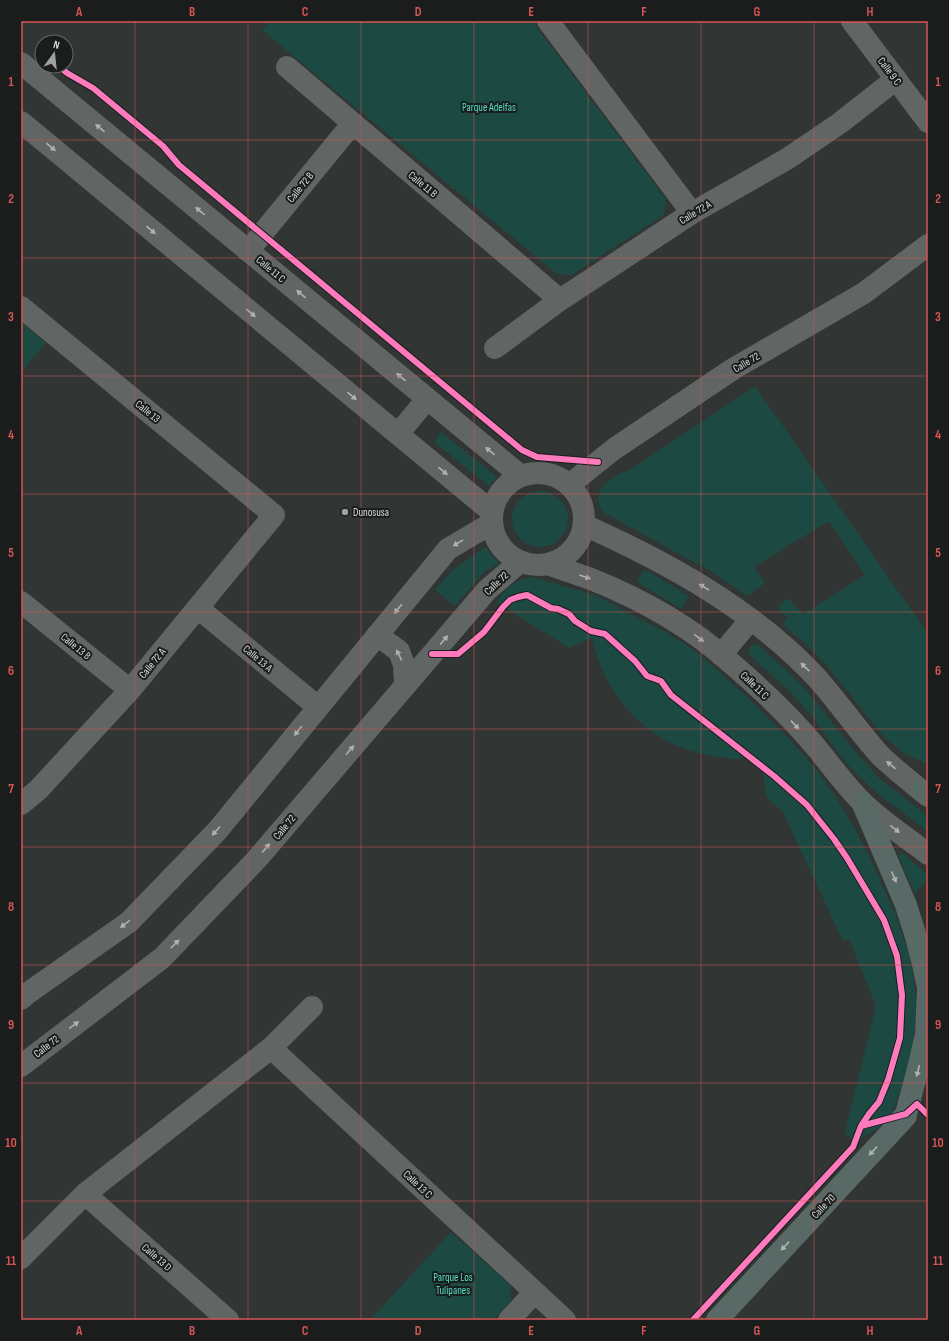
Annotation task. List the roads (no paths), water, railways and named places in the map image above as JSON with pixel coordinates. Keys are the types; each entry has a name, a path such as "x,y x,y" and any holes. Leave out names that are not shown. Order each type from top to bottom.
{"main road":[{"path":"548,21 692,213"},
{"name":"Calle 9 C","path":"852,21 928,122"},
{"name":"Calle 11 B","path":"287,67 560,300"},
{"name":"Calle 11 C","path":"25,74 248,251 520,476"},
{"name":"Calle 72 A","path":"495,348 560,300 692,213 792,155 840,123 896,79"},
{"path":"21,122 398,434 492,517"},
{"name":"Calle 72 B","path":"248,251 353,123"},
{"name":"Calle 72","path":"569,485 614,449 733,369 864,293 928,245"},
{"name":"Calle 13","path":"21,307 274,515"},
{"path":"398,434 427,399"},
{"path":"531,474 551,475 561,479 569,485 577,493 582,503 584,525 576,546 568,554 559,561 538,566 520,562 503,550 496,537 492,517 496,500 502,490 510,482 520,476 531,474"},
{"name":"Calle 72 A","path":"21,804 38,790 130,690 274,515"},
{"path":"21,999 129,922 217,831 448,549 492,517"},
{"path":"584,525 616,539 693,581 722,598 751,619 786,648 816,678 883,758 926,792"},
{"name":"Calle 72","path":"21,1066 162,958 257,859 487,590 520,562"},
{"name":"Calle 11 C","path":"548,564 592,580 663,614 721,655 756,685 785,714 814,745 840,779 862,802 928,854"},
{"name":"Calle 13 B","path":"21,602 130,690"},
{"name":"Calle 13 A","path":"198,608 318,707"},
{"path":"721,655 751,619"},
{"path":"377,635 399,651 404,665 405,685"},
{"path":"862,802 906,905 916,937 928,988 926,1034 920,1061 906,1114 895,1127"},
{"path":"21,1258 85,1194 271,1048 312,1008"},
{"name":"Calle 13 C","path":"271,1048 565,1320"},
{"name":"Calle 70","path":"717,1320 928,1091"},
{"name":"Calle 13 D","path":"85,1194 228,1320"},
{"path":"509,1320 534,1292"}],"place":[{"name":"Dunosusa","path":"345,512"}],"park label":[{"name":"Parque Adelfas","path":"489,107"},
{"name":"Parque Los Tulipanes","path":"453,1283"}]}
